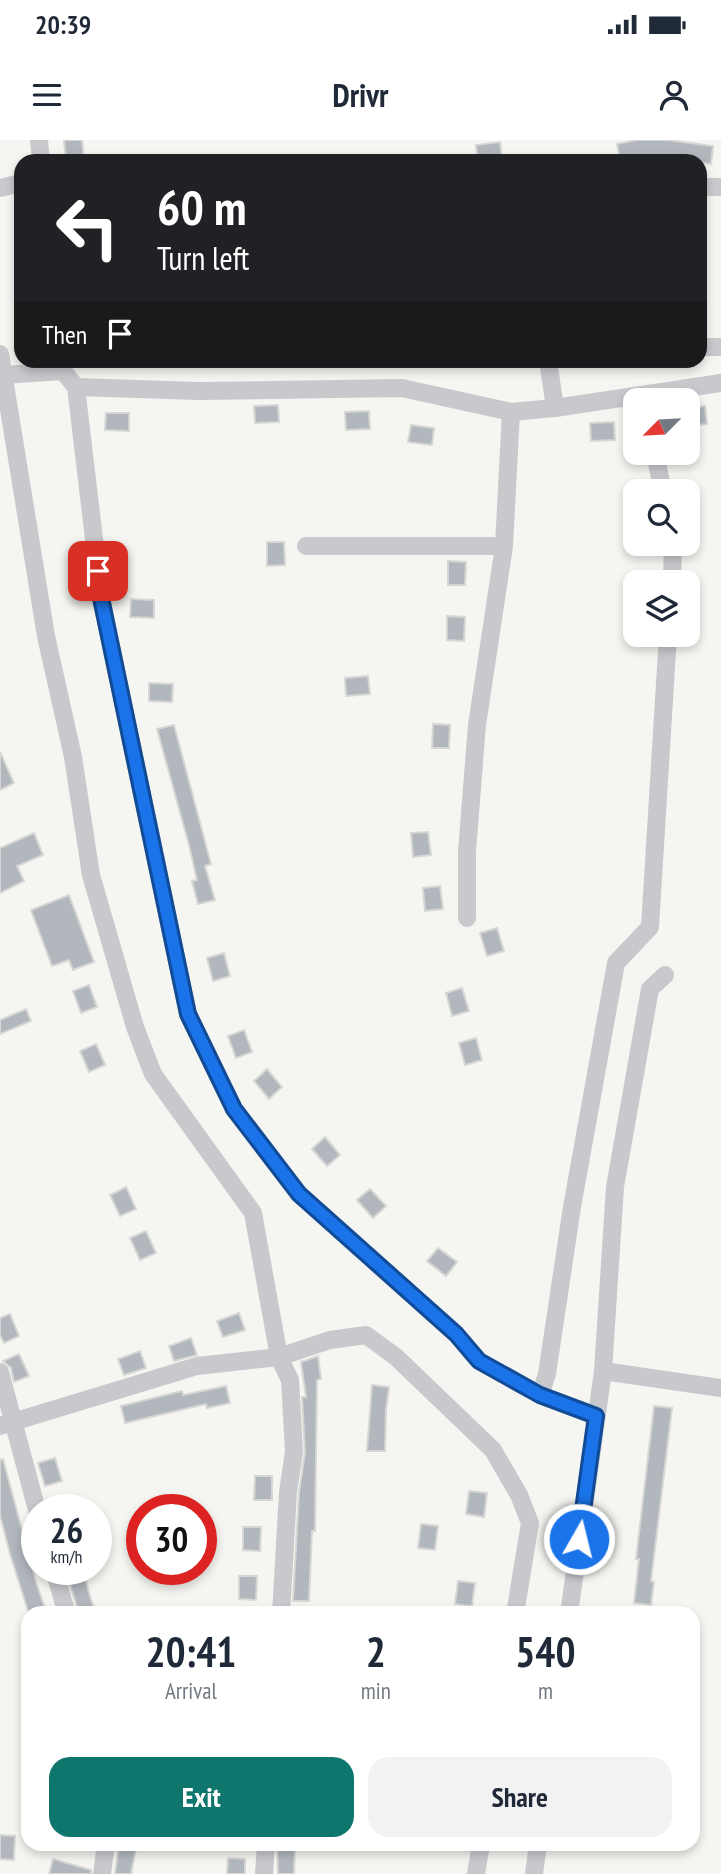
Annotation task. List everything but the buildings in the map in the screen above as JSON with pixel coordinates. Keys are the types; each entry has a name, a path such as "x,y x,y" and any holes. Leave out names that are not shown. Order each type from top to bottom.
{"street":[{"path":"0,354 3,386 46,636 73,757 91,875 135,1027 153,1074 254,1213 279,1357 290,1380 294,1452 288,1493 281,1606"},
{"path":"3,386 57,368"},
{"path":"64,368 76,387 101,598 188,1014 234,1109 299,1194 456,1334 479,1361 540,1395 596,1416"},
{"path":"549,368 555,408"},
{"path":"692,388 721,383"},
{"path":"76,387 199,391 402,388 511,412 623,400"},
{"path":"467,918 467,851 477,725 504,546 511,412"},
{"path":"306,546 504,546"},
{"path":"540,1395 547,1374 572,1207 616,963 650,927 667,647"},
{"path":"570,1606 603,1371 615,1187 650,989 665,975"},
{"path":"6,1425 197,1366 279,1357 330,1340 366,1335 396,1357 493,1450 519,1494 530,1523 517,1606"},
{"path":"603,1371 721,1388"},
{"path":"0,1372 6,1425 31,1494"},
{"path":"58,1585 65,1606"},
{"path":"102,1874 105,1851"},
{"path":"264,1874 266,1851"},
{"path":"476,1874 480,1851"},
{"path":"534,1874 537,1851"}],"route":[{"path":"98,571 101,598 188,1014 234,1109 299,1194 456,1334 479,1361 540,1395 596,1416 579,1539"}]}
